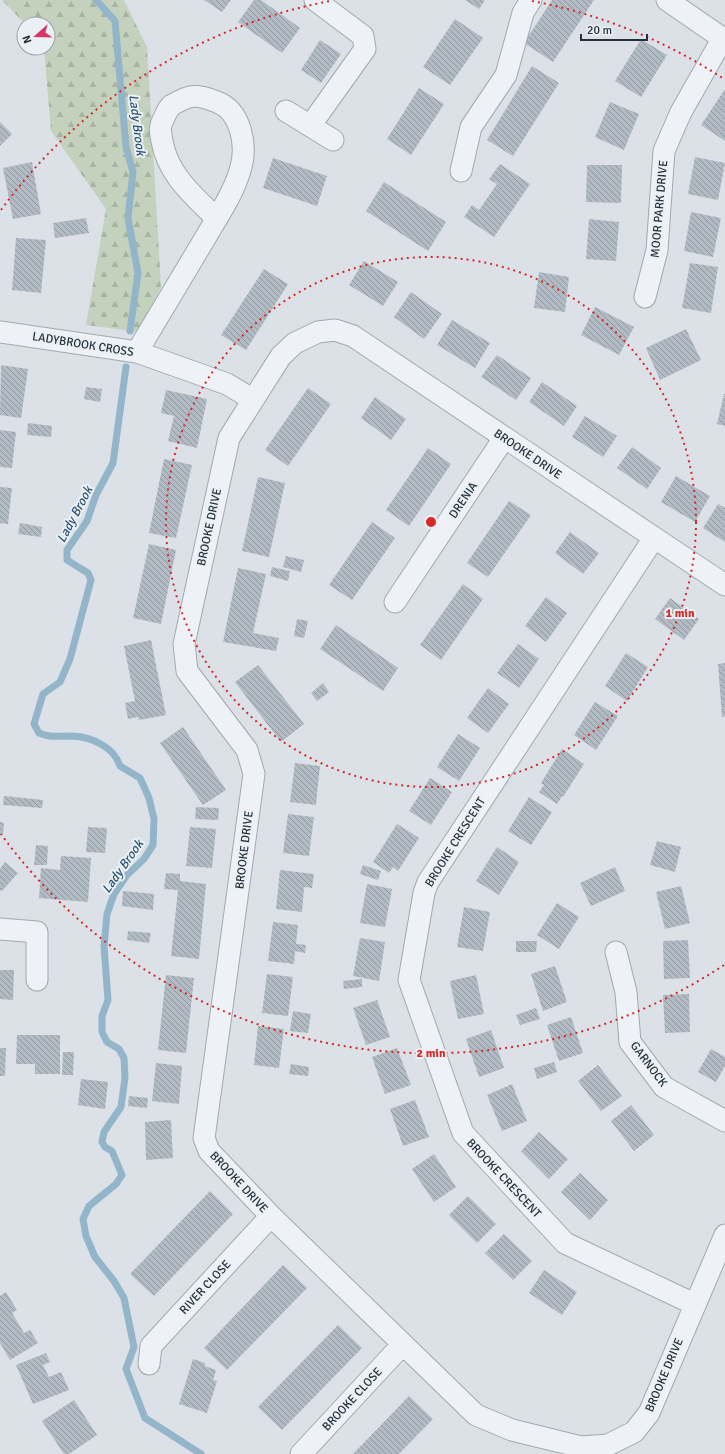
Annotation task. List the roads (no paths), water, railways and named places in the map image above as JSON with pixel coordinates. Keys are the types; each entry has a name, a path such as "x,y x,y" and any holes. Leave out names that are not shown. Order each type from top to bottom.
{"street":[{"path":"310,126 365,48 363,36 315,0"},
{"path":"461,171 471,127 506,75 523,13 531,0"},
{"path":"667,0 724,39"},
{"name":"MOOR PARK DRIVE","path":"645,297 657,250 664,151 681,112 724,39"},
{"path":"137,352 216,218 232,190 241,167 243,137 235,117 221,104 202,97 187,96 169,107 160,126 163,146 169,164 180,182 216,218"},
{"path":"286,111 333,140"},
{"name":"BROOKE DRIVE","path":"725,585 353,336 335,330 318,332 295,343 281,356 228,438 184,644 187,671 248,750 254,774 204,1138 209,1151 271,1216 476,1415 512,1430 581,1447 608,1445 634,1432 649,1413 694,1304 725,1235"},
{"name":"LADYBROOK CROSS","path":"0,332 137,352 227,384 252,399"},
{"name":"DRENIA","path":"395,602 504,438"},
{"name":"BROOKE CRESCENT","path":"654,538 428,882 424,893 409,980 463,1133 565,1243 694,1304"},
{"path":"0,929 37,932 37,980"},
{"name":"GARNOCK","path":"616,952 626,992 630,1042 664,1087 725,1121"},
{"name":"RIVER CLOSE","path":"149,1364 151,1346 271,1216"},
{"name":"BROOKE CLOSE","path":"301,1454 403,1344"}],"waterway":[{"name":"Lady Brook","path":"96,0 115,21 126,147 133,172 128,218 138,273 130,331"},
{"name":"Lady Brook","path":"126,367 113,463 96,495 87,521 67,550 67,560 88,573 91,580 70,659 60,682 43,694 34,724 39,733 43,735 87,738 107,748 113,753 120,766 140,778 149,798 154,819 153,845 144,859 127,875 114,894 107,914 104,946 108,1000 102,1016 102,1032 107,1042 119,1049 124,1058 125,1078 121,1107 104,1132 102,1142 105,1147 112,1151 122,1175 116,1184 89,1206 83,1219 86,1236 95,1257 114,1281 124,1298 134,1347 126,1369 145,1418 201,1454"}]}
